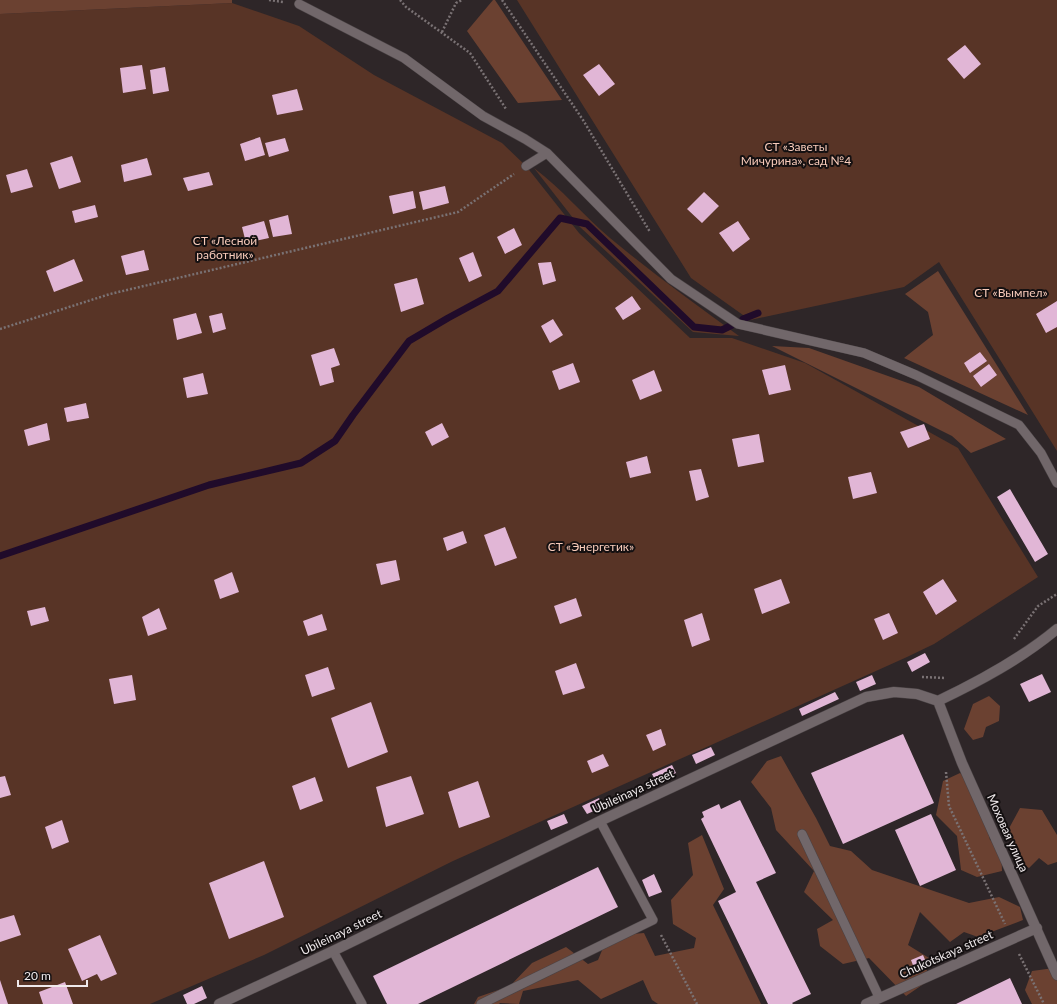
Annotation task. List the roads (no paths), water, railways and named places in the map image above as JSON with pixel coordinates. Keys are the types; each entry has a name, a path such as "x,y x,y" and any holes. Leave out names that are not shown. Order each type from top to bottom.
{"street":[{"path":"938,700 996,672 1057,629"},
{"name":"Ubileinaya street","path":"220,1004 333,951 600,821 866,697 894,692 917,694 938,700"},
{"name":"Моховая улица","path":"938,700 962,763 1057,975"},
{"name":"Chukotskaya street","path":"866,1004 1037,928"}],"lane":[{"path":"299,4 404,58 483,116 547,153 670,279 738,324 864,353 916,375 1019,425 1041,453 1057,483"},
{"path":"526,166 547,153"},
{"path":"481,1004 653,920 600,821"},
{"path":"802,834 879,997"},
{"path":"333,951 362,1004"}],"waterway":[{"path":"0,556 209,485 301,463 335,441 409,341 498,291 560,218 587,224 694,327 722,330 732,325"},
{"path":"743,319 758,313"}],"park label":[{"name":"СТ «Заветы Мичурина», сад №4","path":"796,153"},
{"name":"СТ «Лесной работник»","path":"225,247"},
{"name":"СТ «Вымпел»","path":"1011,292"},
{"name":"СТ «Энергетик»","path":"591,546"}]}
